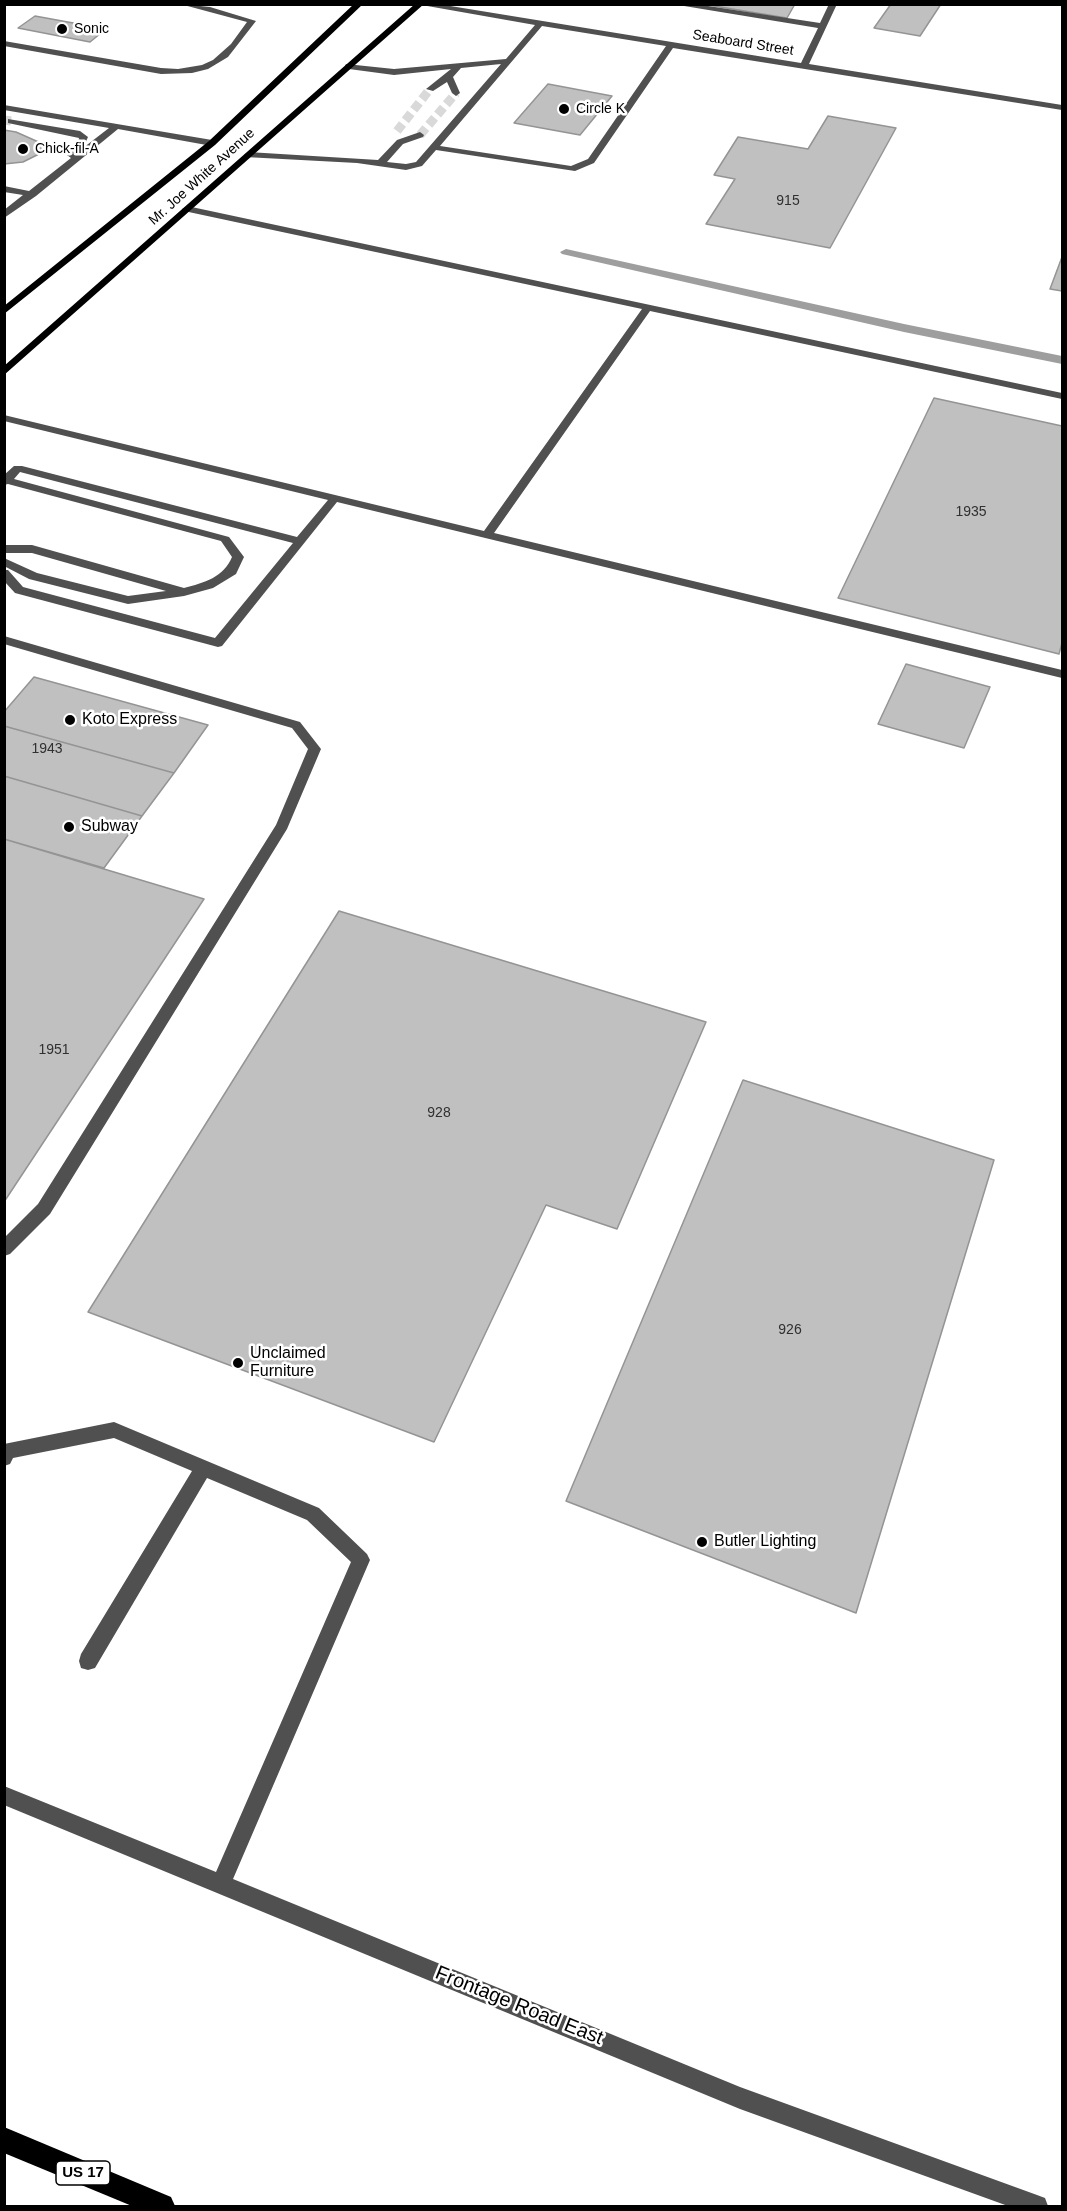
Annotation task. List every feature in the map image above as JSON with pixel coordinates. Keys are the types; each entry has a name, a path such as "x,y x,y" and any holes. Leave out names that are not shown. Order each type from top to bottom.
{"highway":[{"name":"US 17","path":"4,2140 162,2206"}],"main road":[{"name":"Mr. Joe White Avenue","path":"4,311 212,143 359,4"},
{"name":"Mr. Joe White Avenue","path":"4,372 420,4"}],"street":[{"path":"4,44 160,71 183,72 219,62 238,44 252,21 184,4"},
{"name":"Seaboard Street","path":"420,4 1062,108"},
{"path":"676,4 823,26"},
{"path":"804,66 833,4"},
{"path":"248,155 406,166 419,164 540,24"},
{"path":"432,147 572,169 591,161 671,45"},
{"path":"349,66 394,72 507,61"},
{"path":"430,89 449,77 458,66"},
{"path":"449,77 456,93"},
{"path":"4,107 212,143"},
{"path":"11,121 77,133 84,137 82,144 66,160 57,174"},
{"path":"4,215 115,127"},
{"path":"397,131 400,142"},
{"path":"381,163 400,142 420,135"},
{"path":"4,189 33,194"},
{"path":"187,209 1062,396"},
{"path":"487,534 648,307"},
{"path":"4,418 1062,674"},
{"path":"5,481 18,468 299,541"},
{"path":"4,561 33,576 128,600 184,592 209,585 232,572 238,557 225,538 5,481"},
{"path":"4,573 19,590 218,643 335,498"},
{"path":"4,549 32,549 184,592"},
{"path":"4,640 296,726 315,748 282,826 44,1209 4,1249"},
{"path":"4,1458 8,1451 114,1430 312,1514 361,1560 221,1884"},
{"path":"88,1661 203,1468"},
{"name":"Frontage Road East","path":"4,1795 740,2097 1037,2206"}],"building":[{"path":"702,4 795,4 787,18"},
{"path":"891,4 941,4 920,36 874,28"},
{"name":"Sonic","path":"35,16 106,29 90,42 18,28"},
{"name":"Circle K","path":"548,84 612,96 580,135 514,123"},
{"path":"828,116 896,128 830,248 706,224 735,179 714,175 738,137 808,149"},
{"name":"Chick-fil-A","path":"4,130 16,132 43,144 39,154 23,162 4,164"},
{"path":"1062,257 1062,291 1050,289"},
{"path":"934,398 1062,426 1062,643 1059,654 838,598"},
{"path":"906,664 990,687 964,748 878,724"},
{"path":"34,677 208,725 174,773 4,726 4,712"},
{"path":"4,726 174,773 142,816 4,776"},
{"name":"Subway","path":"4,776 142,816 104,868 4,839"},
{"path":"4,839 204,899 4,1202"},
{"path":"339,911 706,1022 617,1229 546,1205 434,1442 88,1312"},
{"path":"743,1080 994,1160 856,1613 566,1501"}],"waterway":[{"path":"566,252 904,328 1062,360"}],"tunnel":[{"path":"397,131 430,89"},
{"path":"420,135 456,93"},
{"path":"4,120 11,121"}],"place":[{"name":"Sonic","path":"62,29"},
{"name":"Circle K","path":"564,109"},
{"name":"Chick-fil-A","path":"23,149"},
{"name":"Koto Express","path":"70,720"},
{"name":"Subway","path":"69,827"},
{"name":"Unclaimed Furniture","path":"238,1363"},
{"name":"Butler Lighting","path":"702,1542"}]}
